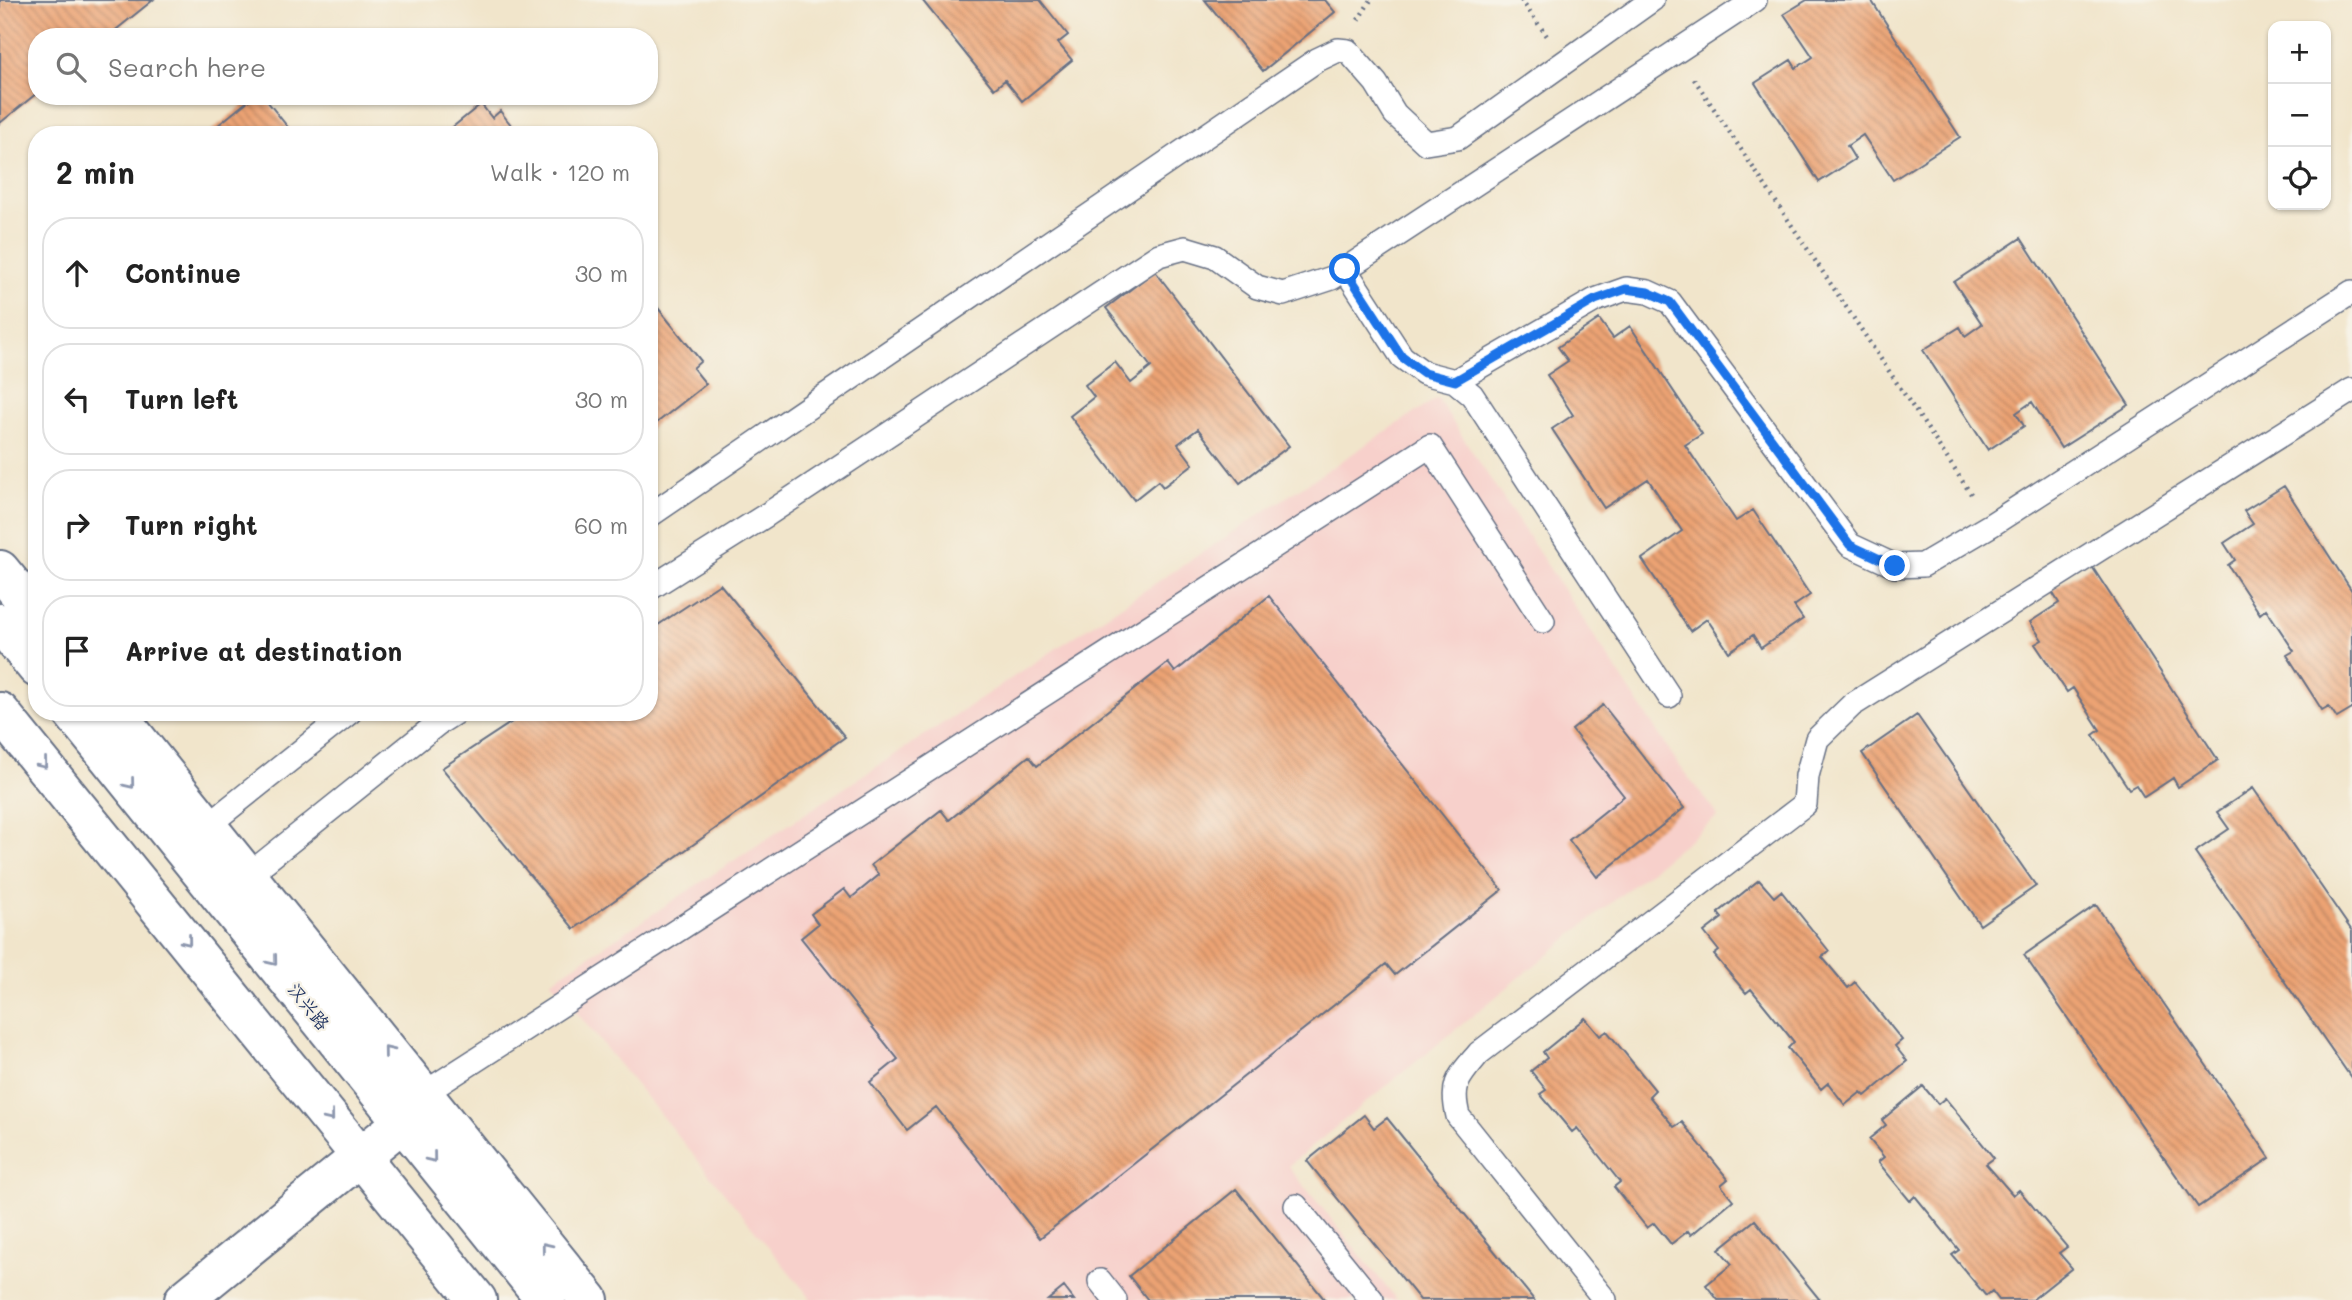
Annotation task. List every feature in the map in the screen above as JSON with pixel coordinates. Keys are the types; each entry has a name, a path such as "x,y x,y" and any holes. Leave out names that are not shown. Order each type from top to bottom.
{"street":[{"path":"0,570 28,604"},
{"path":"0,623 28,657"},
{"path":"0,712 477,1300"},
{"name":"汉兴路","path":"80,721 413,1108 589,1300"},
{"name":"汉兴路","path":"122,721 247,876 547,1300"},
{"path":"184,1300 362,1156 413,1108"}],"lane":[{"path":"658,510 1317,60 1338,50 1348,51 1376,83 1395,114 1426,143 1458,138 1652,0"},
{"path":"658,583 768,514 1159,255 1185,248 1215,257 1257,287 1283,294 1332,278 1755,0"},
{"path":"1345,269 1402,357 1424,373 1455,381 1472,396 1668,696"},
{"path":"1455,381 1595,300 1626,289 1648,292 1670,302 1850,545 1895,566 1923,565 1991,525 2352,292"},
{"path":"1605,1300 1458,1116 1454,1101 1456,1081 1479,1053 1805,804 1807,776 1817,739 1852,705 2352,390"},
{"path":"413,1108 1430,446 1544,621"},
{"path":"207,826 339,721"},
{"path":"247,876 442,721"},
{"path":"1296,1206 1372,1300"},
{"path":"1100,1281 1115,1300"}],"path":[{"path":"1521,0 1565,62"},
{"path":"1676,52 1991,525"}],"shaded area":[{"path":"1437,398 1679,765 1718,816 1288,1166 1397,1300 812,1300 551,981"}],"building":[{"path":"0,0 153,0 118,28 28,28 28,100 0,123"},
{"path":"922,0 1040,0 1068,35 1058,43 1072,60 1022,101 1005,80 994,89"},
{"path":"1205,0 1325,0 1335,12 1263,71"},
{"path":"1807,0 1871,0 1960,137 1893,180 1863,135 1847,146 1855,159 1819,182 1755,83 1791,60 1796,68 1813,57 1784,14"},
{"path":"243,105 270,105 287,126 217,126"},
{"path":"482,105 492,118 500,111 512,126 454,126"},
{"path":"2021,238 2129,405 2061,448 2032,402 2016,413 2024,426 1988,450 1923,350 1960,327 1965,336 1982,324 1954,282"},
{"path":"1155,271 1289,446 1240,483 1198,429 1178,444 1193,464 1163,487 1158,481 1134,500 1070,416 1094,397 1085,385 1115,362 1131,383 1151,367 1106,308"},
{"path":"658,308 701,361 693,368 706,384 658,422"},
{"path":"1599,319 1613,338 1630,326 1702,434 1685,445 1736,521 1753,510 1810,595 1794,606 1803,619 1761,648 1753,635 1729,652 1707,619 1690,631 1642,559 1682,531 1648,479 1604,508 1552,429 1573,415 1547,375 1568,361 1558,347"},
{"path":"2284,486 2352,591 2352,709 2337,718 2329,706 2322,710 2287,655 2294,651 2266,609 2260,614 2228,565 2235,560 2224,543 2253,524 2244,511"},
{"path":"2091,565 2218,760 2178,787 2173,778 2144,797 2136,785 2129,789 2093,735 2100,730 2073,688 2067,692 2035,644 2042,640 2030,622 2059,603 2051,590"},
{"path":"720,584 845,737 574,929 442,768 513,721 658,721 658,625"},
{"path":"1269,596 1502,890 1395,975 1386,964 1040,1238 936,1107 907,1130 870,1082 898,1059 801,938 818,924 811,914 844,889 851,898 879,875 871,865 941,810 949,820 1029,756 1037,766 1168,663 1175,672"},
{"path":"1603,705 1684,808 1597,877 1569,840 1624,796 1572,730"},
{"path":"1917,715 2036,886 1980,925 1862,753"},
{"path":"2253,788 2352,931 2352,1079 2195,852 2229,829 2217,812"},
{"path":"1759,880 1774,897 1781,891 1829,951 1822,957 1848,988 1855,982 1902,1040 1895,1046 1907,1061 1865,1096 1861,1092 1845,1105 1828,1083 1821,1089 1788,1048 1794,1042 1751,989 1746,993 1714,955 1719,951 1704,932 1722,918 1718,913"},
{"path":"2096,905 2270,1158 2198,1207 2024,955"},
{"path":"1585,1018 1600,1036 1607,1031 1655,1090 1649,1096 1674,1127 1682,1122 1728,1179 1721,1185 1733,1200 1691,1235 1688,1231 1671,1244 1654,1223 1647,1228 1614,1187 1620,1182 1577,1128 1572,1132 1540,1094 1546,1090 1531,1071 1547,1058 1543,1052"},
{"path":"1923,1086 1938,1104 1945,1098 1994,1158 1986,1164 2013,1195 2019,1190 2067,1247 2059,1253 2072,1268 2032,1300 1999,1300 1992,1291 1986,1296 1952,1255 1959,1250 1915,1196 1910,1201 1878,1162 1884,1157 1869,1139 1886,1125 1882,1120"},
{"path":"1364,1115 1374,1128 1387,1118 1534,1300 1420,1300 1307,1161"},
{"path":"1236,1189 1325,1300 1148,1300 1129,1276"},
{"path":"1755,1220 1820,1300 1718,1300 1706,1285 1732,1264 1719,1249"},
{"path":"1064,1287 1074,1300 1048,1300"}],"route":[{"path":"1345,269 1402,357 1424,373 1455,381 1595,300 1626,289 1648,292 1670,302 1850,545 1895,566"}]}
